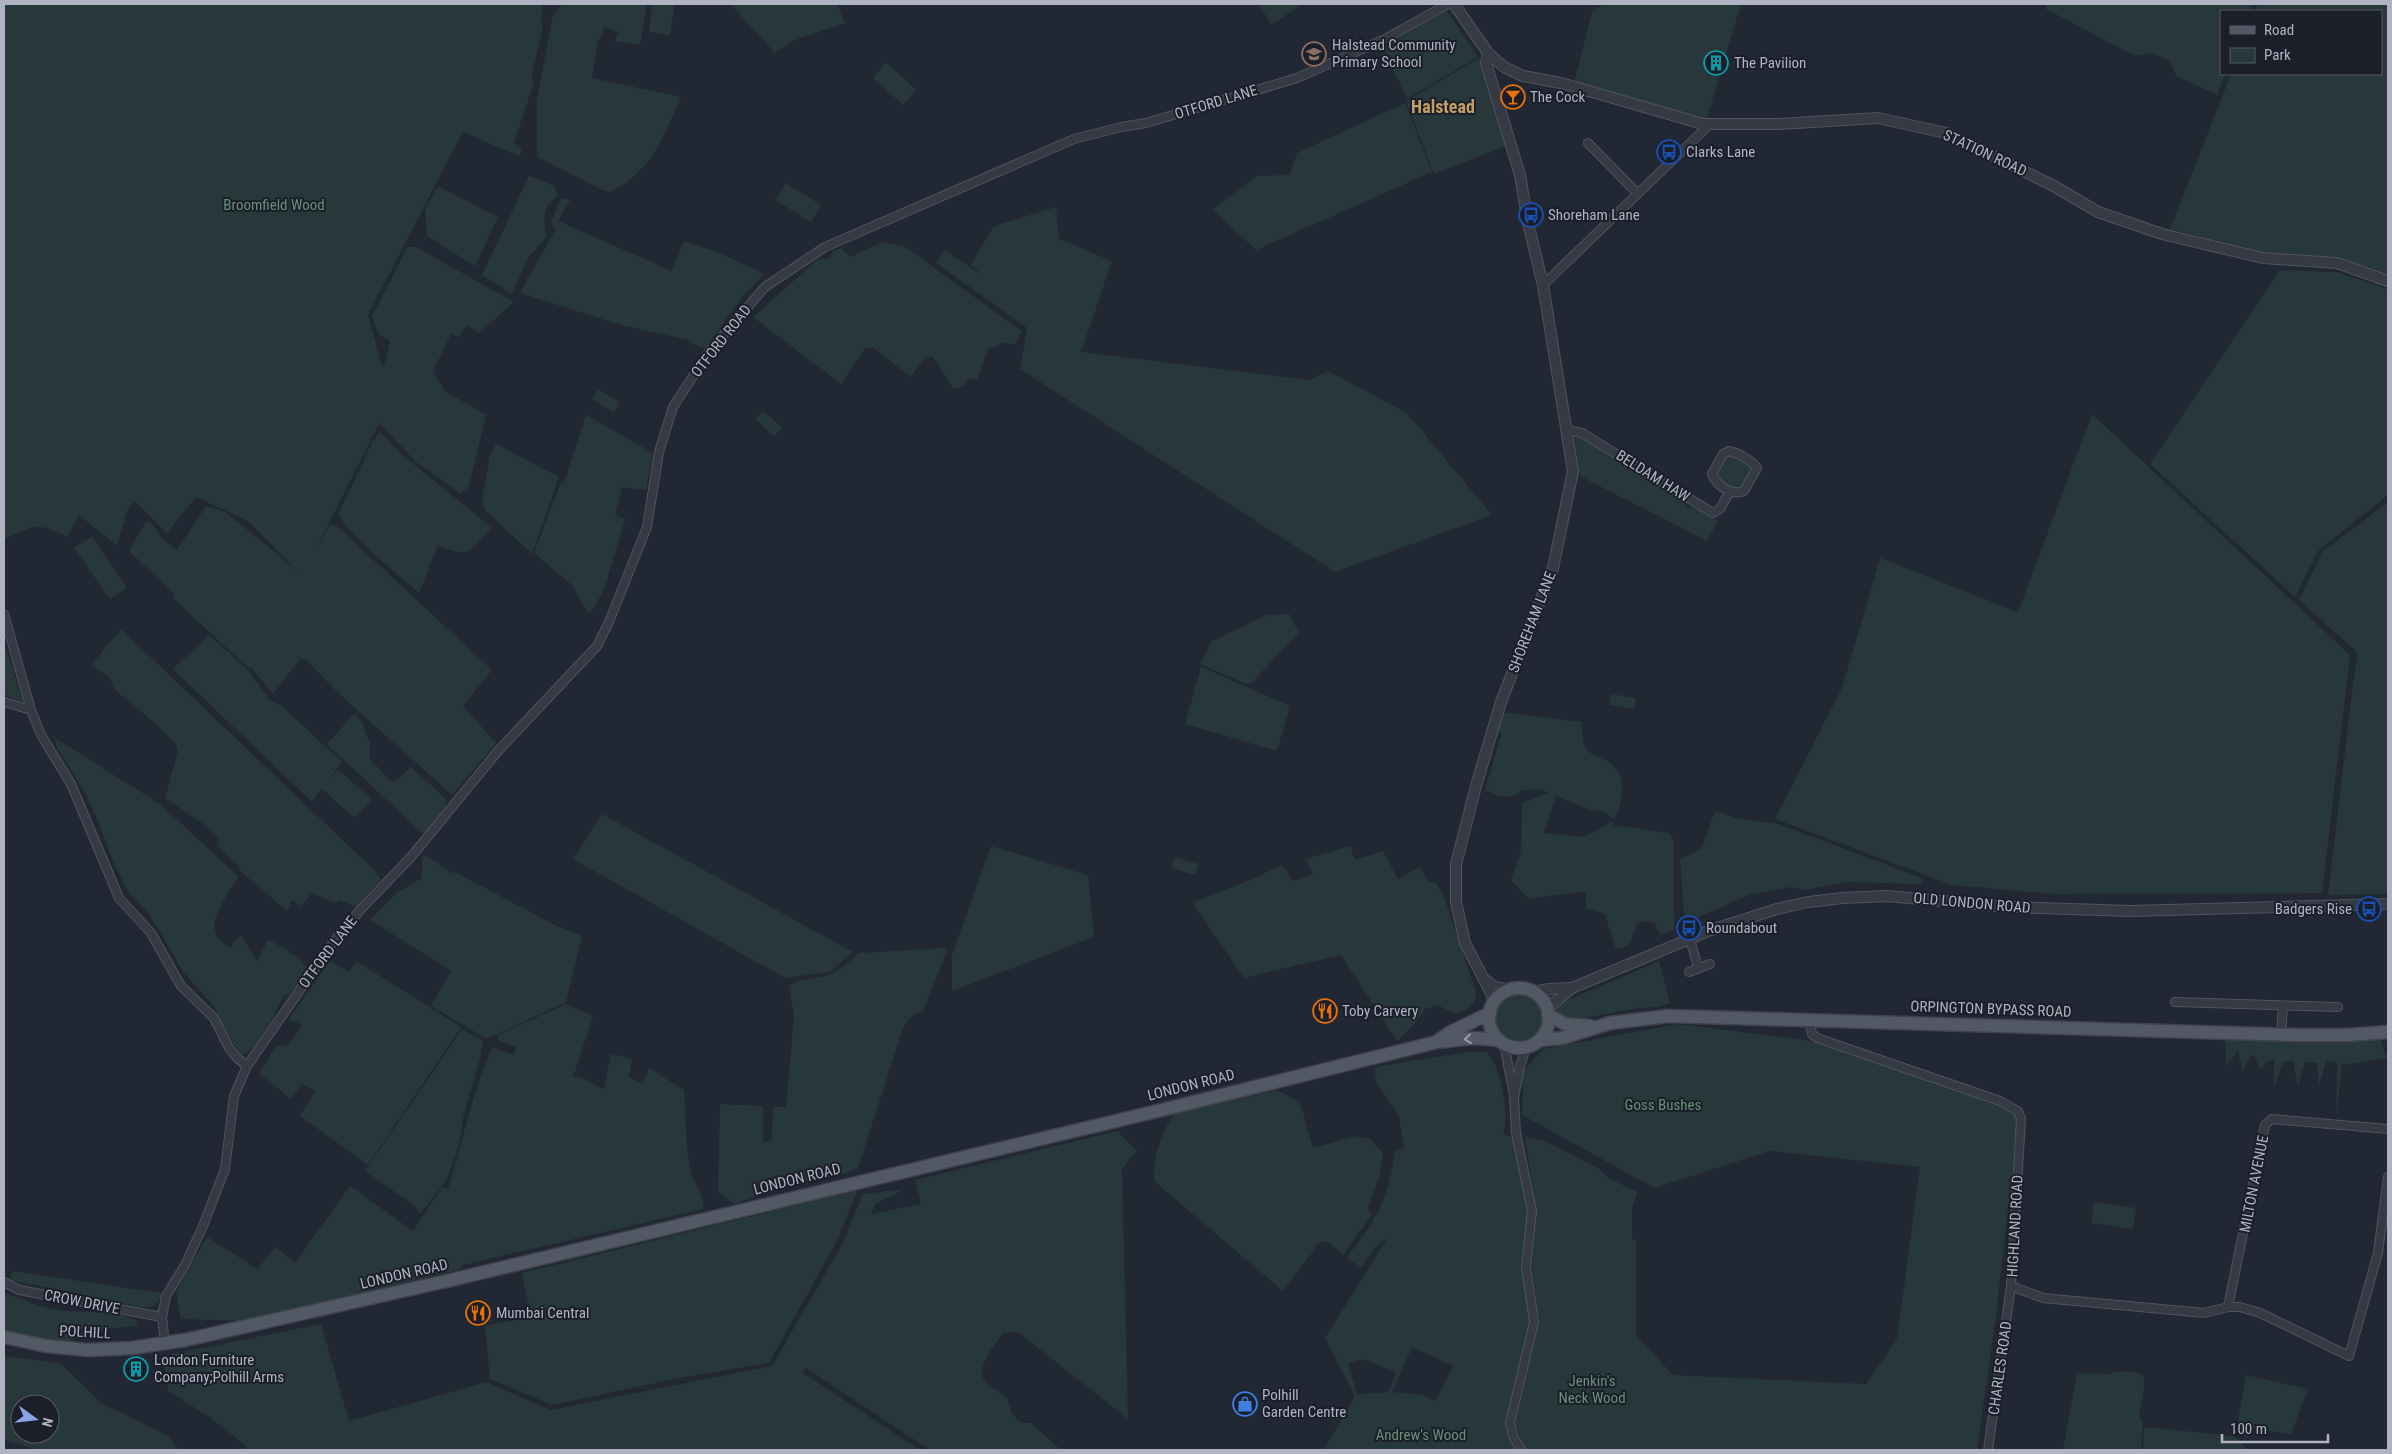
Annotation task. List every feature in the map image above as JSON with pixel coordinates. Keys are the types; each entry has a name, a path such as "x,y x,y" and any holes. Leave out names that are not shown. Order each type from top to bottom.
{"main road":[{"path":"1522,989 1533,992 1539,997 1548,1012 1546,1029 1540,1040 1526,1048 1516,1048 1501,1042 1491,1029 1491,1009 1502,994 1510,990 1522,989"},
{"name":"LONDON ROAD","path":"1437,1042 1491,1009"},
{"name":"ORPINGTON BYPASS ROAD","path":"1548,1012 1565,1024 1593,1026"},
{"name":"ORPINGTON BYPASS ROAD","path":"1540,1040 1562,1038 1593,1026 1629,1019 1668,1016 2281,1035 2348,1035 2388,1032"},
{"name":"LONDON ROAD","path":"165,1344 452,1280 1437,1042 1473,1038 1501,1042"},
{"name":"POLHILL","path":"4,1337 46,1346 88,1350 125,1349 165,1344"}],"street":[{"name":"OTFORD LANE","path":"977,182 1074,139 1121,127 1146,123 1297,78 1385,39 1448,4"},
{"path":"1454,4 1488,53"},
{"name":"STATION ROAD","path":"1488,53 1504,67 1516,73 1561,83 1709,125 1779,124 1878,118 1946,132 2054,186 2098,212 2162,234 2263,258 2337,263 2388,281"},
{"name":"SHOREHAM LANE","path":"1488,53 1486,63 1520,174 1543,284 1572,471 1553,568 1501,702 1476,786 1456,864 1456,902 1464,935 1475,963 1485,979 1492,996 1491,1009"},
{"path":"1543,284 1709,125"},
{"path":"1588,143 1637,193"},
{"name":"OTFORD ROAD","path":"609,622 647,527 659,452 673,407 708,353 764,287 825,247 977,182"},
{"name":"BELDAM HAW","path":"1567,430 1582,433 1713,513 1720,508 1730,491"},
{"name":"BELDAM HAW","path":"1730,451 1736,452 1753,463 1756,468 1744,491 1734,494 1730,491 1716,483 1712,474 1723,454 1730,451"},
{"path":"4,614 31,710 41,735 71,784 119,898 151,933 181,986 214,1018 229,1048 247,1066"},
{"name":"OTFORD LANE","path":"165,1344 162,1317 166,1296 185,1265 225,1169 234,1096 247,1066 329,949 362,908 411,857 498,752 597,646 609,622"},
{"path":"4,702 31,710"},
{"name":"OLD LONDON ROAD","path":"1533,992 1572,988 1733,921 1808,902 1864,896 2080,911 2388,904"},
{"path":"1690,939 1698,967"},
{"path":"1689,972 1710,964"},
{"path":"1485,979 1495,987 1510,990"},
{"name":"OLD LONDON ROAD","path":"1548,1012 1572,988"},
{"path":"2175,1002 2338,1007"},
{"path":"2281,1035 2284,1006"},
{"name":"HIGHLAND ROAD","path":"1809,1020 1812,1034 1817,1038 2000,1101 2018,1111 2021,1119 2011,1286 2043,1298 2204,1313 2240,1307 2260,1313 2349,1356 2378,1253 2388,1177"},
{"path":"2388,1032 2388,1041"},
{"path":"1501,1042 1514,1097 1516,1133 1532,1211 1526,1267 1534,1322 1510,1423 1513,1436 1521,1450"},
{"path":"1514,1097 1520,1066 1526,1048"},
{"name":"MILTON AVENUE","path":"2228,1308 2265,1125 2272,1119 2388,1128"},
{"name":"CROW DRIVE","path":"4,1282 19,1290 162,1317"},
{"name":"CHARLES ROAD","path":"1988,1450 2011,1286"}],"green space":[{"name":"Broomfield Wood","path":"4,4 543,4 541,21 543,26 531,79 534,82 514,143 522,150 519,156 463,132 368,315 382,366 385,362 390,341 378,334 372,316 407,247 416,247 514,302 479,333 467,325 459,337 451,334 433,371 445,391 486,415 469,487 461,494 416,462 379,423 316,549 330,524 339,528 492,670 463,706 496,743 452,795 337,692 306,660 300,659 273,694 251,667 247,667 174,599 174,594 129,551 146,521 151,522 163,540 177,550 206,506 224,511 297,570 248,521 196,497 167,533 135,501 128,508 117,546 79,515 68,537 49,529 35,527 4,539"},
{"path":"562,4 647,4 640,45 615,41 618,32 604,27 601,39 598,39 592,78 681,97 662,139 647,163 637,174 611,192 602,190 537,157 537,99 553,15"},
{"path":"652,4 675,4 670,35 649,32"},
{"path":"730,4 837,4 845,23 792,41 775,53"},
{"path":"1258,4 1302,4 1272,25"},
{"path":"1601,4 1741,4 1706,121 1573,86 1593,9 1600,7"},
{"path":"2046,4 2252,4 2250,10 2220,10 2220,75 2225,75 2217,95 2176,76 2170,61 2152,53 2135,56 2046,9"},
{"path":"2258,4 2388,4 2388,274 2337,257 2263,252 2170,229 2231,75 2382,75 2382,10 2255,10"},
{"path":"1446,10 1478,57 1407,99 1383,47"},
{"path":"1479,58 1506,146 1434,174 1406,101"},
{"path":"886,62 916,90 903,105 873,78"},
{"path":"1405,103 1432,172 1256,250 1213,210 1256,176 1290,175 1297,153"},
{"path":"529,176 555,186 557,196 546,209 545,225 547,237 528,258 512,294 482,275"},
{"path":"786,183 821,205 811,222 775,200"},
{"path":"440,187 498,217 475,266 427,236 425,211 436,188"},
{"path":"561,198 570,200 558,221 672,271 684,241 720,253 764,274 742,297 705,349 689,342 689,340 621,325 520,293 555,230 551,222"},
{"path":"1056,207 1059,239 1112,261 1081,352 1309,380 1328,371 1407,413 1492,515 1335,572 1020,369 1027,328 936,263 944,250 982,275 971,264 994,226"},
{"path":"882,242 906,247 1021,331 1016,344 1003,343 988,349 977,380 969,378 965,385 959,388 954,388 932,357 923,360 911,377 872,347 865,348 841,384 753,317 817,260 829,258 833,251 841,248 850,257"},
{"path":"2280,270 2336,272 2388,289 2388,495 2319,550 2295,597 2150,464"},
{"path":"598,389 620,402 614,413 592,399"},
{"path":"763,411 782,427 774,436 755,419"},
{"path":"2092,414 2350,655 2322,893 2055,894 1952,885 1775,819 1842,688 1880,558 2018,612"},
{"path":"586,415 653,453 646,490 622,487 615,515 625,519 604,590 591,612 587,612 572,585 534,553 560,485 565,480"},
{"path":"380,432 401,454 492,528 468,551 457,552 438,545 419,593 353,534 338,514 373,441"},
{"path":"1574,432 1683,496 1686,507 1695,508 1718,521 1707,541 1580,476"},
{"path":"496,444 559,477 532,554 485,510 482,499 490,455"},
{"path":"1730,454 1751,466 1753,473 1743,489 1735,491 1718,479 1717,473"},
{"path":"2388,502 2388,894 2328,895 2358,653 2299,600 2322,552"},
{"path":"92,536 127,588 110,599 74,548"},
{"path":"1289,614 1299,633 1251,683 1246,684 1200,664 1212,641 1267,615"},
{"path":"121,629 373,869 381,879 359,905 353,906 340,900 334,903 312,893 301,906 292,900 287,911 239,870 241,868 217,845 219,838 202,823 165,798 178,751 176,744 156,724 114,689 110,678 91,665"},
{"path":"209,635 248,670 269,699 283,707 342,762 328,781 338,770 372,799 354,818 322,789 312,802 173,669"},
{"path":"4,641 23,702 4,695"},
{"path":"1201,667 1290,706 1277,751 1185,724"},
{"path":"1611,694 1636,698 1634,709 1609,705"},
{"path":"1502,712 1582,722 1582,738 1586,749 1614,766 1621,779 1622,794 1616,817 1612,818 1606,813 1588,809 1556,796 1544,833 1584,837 1613,821 1613,825 1669,833 1674,841 1674,930 1661,935 1654,922 1643,921 1636,926 1630,944 1622,948 1615,947 1605,914 1586,908 1586,891 1529,899 1511,880 1521,851 1522,803 1549,793 1540,789 1523,790 1511,797 1499,796 1485,790 1502,732 1496,732"},
{"path":"354,714 364,724 364,730 370,743 370,759 390,780 394,782 411,767 446,799 445,806 426,832 422,833 327,744"},
{"path":"55,738 160,804 239,877 217,914 215,932 220,940 230,947 241,935 257,961 268,940 290,952 309,969 290,994 284,995 266,1029 254,1046 247,1052 241,1055 226,1031 214,1006 183,972 145,909 130,895 114,864 96,816 80,784 56,746"},
{"path":"1715,811 1739,819 1779,824 1921,878 1923,882 1919,884 1847,882 1806,890 1791,887 1749,895 1701,916 1694,922 1684,918 1680,859 1701,849"},
{"path":"602,814 853,952 830,972 785,978 573,859"},
{"path":"991,846 1088,875 1094,937 952,991 952,955"},
{"path":"1350,846 1355,860 1383,851 1398,879 1419,867 1428,881 1436,883 1443,894 1476,992 1476,997 1470,1007 1454,1014 1438,1005 1425,1009 1416,1022 1397,1041 1341,955 1244,978 1192,902 1241,884 1282,865 1293,881 1313,874 1306,859"},
{"path":"426,855 449,871 450,875 453,871 555,925 582,936 566,1002 487,1039 431,1006 451,971 370,920 396,893 422,878 422,857"},
{"path":"1174,857 1198,864 1195,875 1171,868"},
{"path":"946,948 947,951 923,1011 911,1017 903,1028 858,1168 843,1174 774,1190 734,1204 718,1192 720,1104 763,1106 763,1143 772,1140 773,1107 786,1107 794,1016 789,986 799,981 831,974 859,953"},
{"path":"330,961 349,972 356,961 461,1027 368,1165 300,1116 315,1091 302,1084 291,1099 259,1073 276,1046 288,1045 300,1029 301,1024 289,1020"},
{"path":"1659,961 1670,1003 1659,1007 1637,1008 1575,1020 1568,1020 1555,1012 1557,1005 1558,1007 1564,1002"},
{"path":"1514,995 1524,995 1533,999 1539,1005 1542,1010 1542,1028 1533,1039 1524,1043 1514,1043 1505,1039 1499,1033 1495,1024 1495,1014 1499,1005 1505,999"},
{"path":"566,1004 593,1016 574,1074 571,1076 580,1077 604,1089 611,1054 632,1059 629,1077 642,1084 649,1068 684,1090 689,1162 691,1172 703,1199 703,1209 463,1265 460,1269 243,1321 181,1319 176,1292 207,1237 257,1269 276,1247 295,1263 350,1186 413,1231 442,1187 448,1189 473,1099 492,1047 514,1055 516,1047 498,1040 498,1035"},
{"name":"Goss Bushes","path":"1678,1024 1806,1040 2019,1112 1996,1316 1977,1450 1526,1450 1515,1425 1539,1322 1532,1268 1536,1209 1525,1137 1543,1140 1598,1168 1608,1178 1637,1192 1632,1210 1632,1239 1636,1241 1636,1335 1673,1375 1866,1384 1897,1339 1920,1167 1770,1151 1654,1188 1522,1115 1523,1071 1543,1049"},
{"path":"462,1029 483,1041 480,1059 464,1114 459,1146 446,1181 420,1214 415,1206 365,1171"},
{"path":"2225,1037 2381,1039 2384,1052 2388,1058 2342,1065 2336,1118 2337,1062 2326,1061 2319,1086 2317,1063 2305,1062 2298,1086 2293,1061 2283,1062 2274,1088 2274,1058 2259,1069 2255,1055 2250,1056 2243,1072 2238,1051 2226,1066"},
{"name":"Andrew's Wood","path":"1469,1052 1487,1052 1496,1068 1505,1104 1503,1135 1515,1136 1528,1211 1522,1268 1530,1320 1507,1423 1516,1450 1324,1450 1355,1396 1325,1338 1388,1237 1374,1249 1361,1268 1347,1257 1374,1219 1380,1207 1389,1181 1395,1150 1404,1148 1399,1116 1377,1084 1374,1068","holes":["1412,1347 1453,1366 1435,1401 1422,1395 1392,1392","1363,1359 1396,1373 1388,1392 1357,1394 1348,1363"]},
{"path":"1277,1090 1300,1102 1313,1148 1356,1136 1371,1139 1383,1153 1380,1174 1368,1209 1372,1214 1344,1255 1327,1241 1316,1244 1315,1249 1283,1291 1154,1181 1159,1146 1166,1128 1175,1113"},
{"path":"1117,1131 1137,1151 1122,1169 1128,1419 1018,1332 1003,1333 987,1356 982,1369 982,1375 986,1383 1007,1397 1012,1414 1021,1423 1031,1423 1061,1450 930,1450 806,1368 803,1373 920,1450 243,1450 246,1446 208,1416 168,1391 163,1356 321,1324 349,1421 486,1382 551,1410 772,1366 843,1243 863,1194 905,1189 875,1204 871,1214 921,1204 915,1180"},
{"path":"858,1190 837,1241 769,1363 684,1377 552,1405 490,1379 485,1326 531,1317 522,1273"},
{"path":"2094,1202 2136,1208 2133,1229 2091,1223"},
{"path":"12,1271 161,1293 161,1298 151,1307 141,1307 10,1280"},
{"path":"4,1293 53,1309 117,1314 137,1321 137,1326 104,1329 65,1342 45,1340 4,1330"},
{"path":"4,1356 60,1363 101,1403 167,1435 180,1450 39,1450 18,1444 60,1444 60,1394 10,1394 10,1442 4,1440"},
{"path":"2122,1371 2138,1373 2143,1376 2144,1391 2139,1416 2143,1423 2141,1450 2063,1450 2077,1373 2109,1374"},
{"path":"2246,1375 2308,1389 2291,1434 2251,1428 2248,1438 2236,1432"},
{"path":"2144,1427 2234,1436 2246,1448 2251,1450 2143,1450"}],"place":[{"name":"Halstead Community Primary School","path":"1314,54"},
{"name":"The Pavilion","path":"1716,63"},
{"name":"The Cock","path":"1513,97"},
{"name":"Clarks Lane","path":"1669,152"},
{"name":"Shoreham Lane","path":"1531,215"},
{"name":"Badgers Rise","path":"2369,909"},
{"name":"Roundabout","path":"1689,928"},
{"name":"Toby Carvery","path":"1325,1011"},
{"name":"Mumbai Central","path":"478,1313"},
{"name":"London Furniture Company;Polhill Arms","path":"136,1369"},
{"name":"Polhill Garden Centre","path":"1245,1404"}],"district":[{"name":"Halstead","path":"1443,106"}],"park label":[{"name":"Jenkin's Neck Wood","path":"1592,1390"}]}
